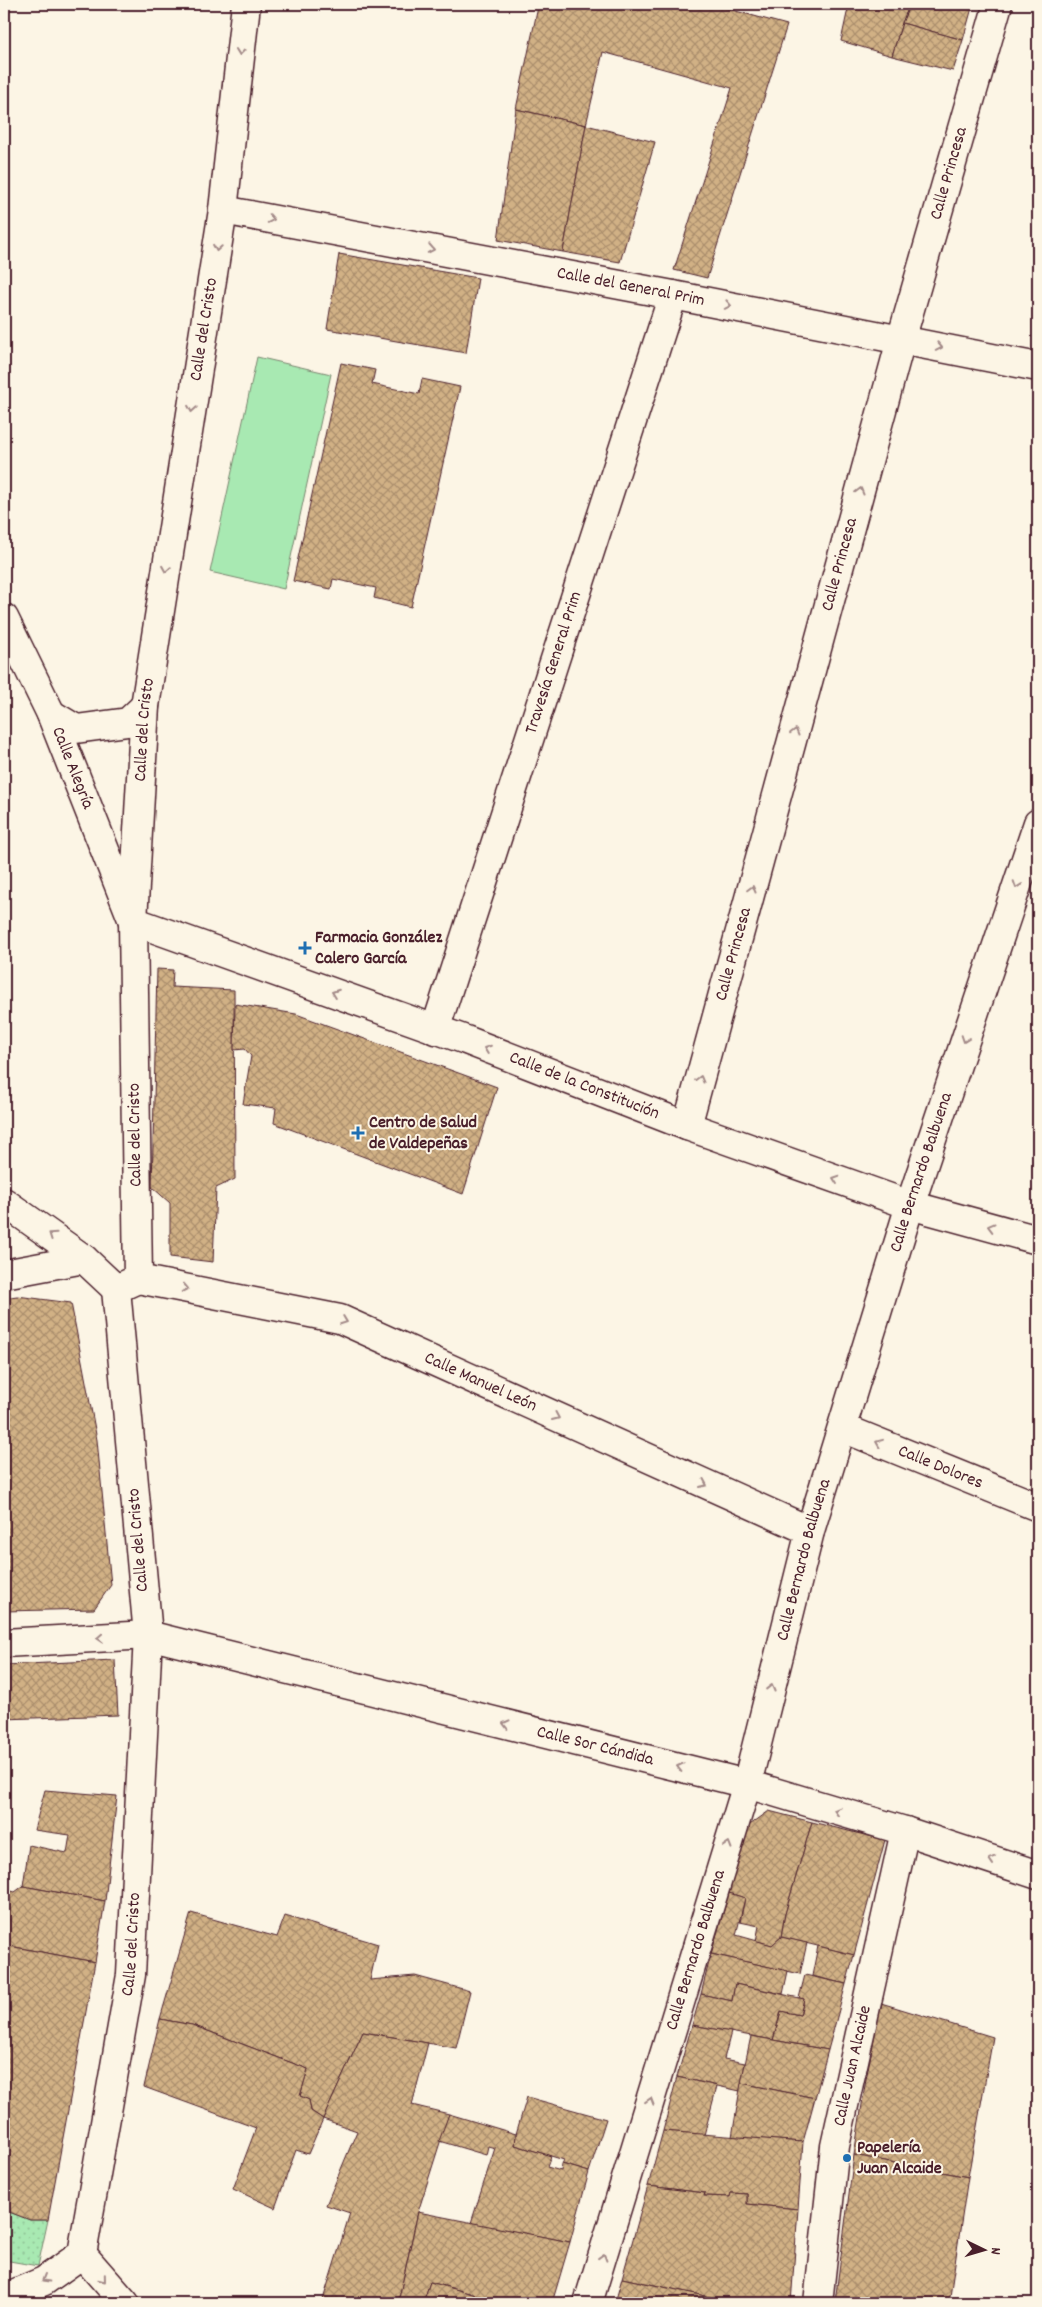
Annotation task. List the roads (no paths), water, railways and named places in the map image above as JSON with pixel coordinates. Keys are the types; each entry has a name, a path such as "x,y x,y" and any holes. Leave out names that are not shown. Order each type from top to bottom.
{"street":[{"name":"Calle del Cristo","path":"82,2254 131,1975 148,1635 127,1284 133,921 145,706 223,210 246,4"},
{"name":"Calle Princesa","path":"687,1126 901,340 998,4"},
{"name":"Calle del General Prim","path":"223,210 673,294 1038,367"},
{"name":"Travesía General Prim","path":"436,1030 673,294"},
{"name":"Calle Alegría","path":"4,618 51,714 133,921"},
{"path":"51,714 76,729 128,722 145,706"},
{"name":"Calle Bernardo Balbuena","path":"588,2303 747,1784 810,1531 910,1205 1038,822"},
{"name":"Calle de la Constitución","path":"133,921 436,1030 687,1126 910,1205 1038,1240"},
{"path":"4,1202 84,1258 127,1284"},
{"path":"4,1274 84,1258"},
{"name":"Calle Manuel León","path":"127,1284 340,1319 810,1531"},
{"name":"Calle Dolores","path":"843,1428 1038,1507"},
{"name":"Calle Sor Cándida","path":"4,1643 148,1635 747,1784 905,1831 1038,1875"},
{"name":"Calle Juan Alcaide","path":"818,2303 835,2146 905,1831"},
{"path":"4,2299 44,2281 82,2254 125,2303"},
{"path":"4,2299 21,2303"}],"place":[{"name":"Farmacia González Calero García","path":"305,948"},
{"name":"Centro de Salud de Valdepeñas","path":"358,1133"},
{"name":"Papelería Juan Alcaide","path":"847,2158"}]}
